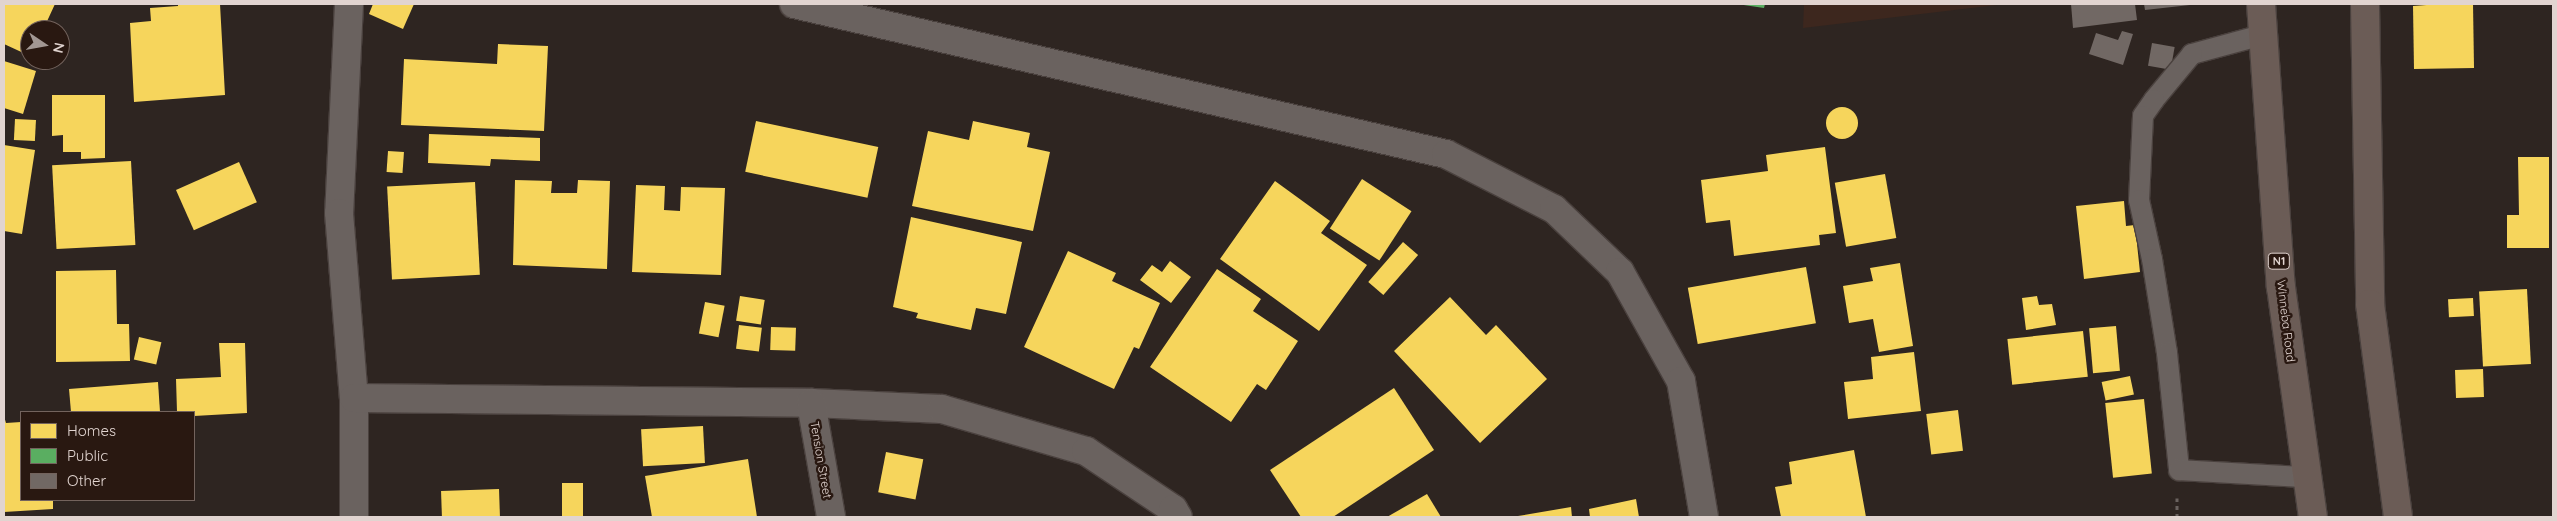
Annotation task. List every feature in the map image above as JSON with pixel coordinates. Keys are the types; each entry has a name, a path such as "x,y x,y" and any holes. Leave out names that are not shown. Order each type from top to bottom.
{"highway":[{"name":"Winneba Road","path":"2261,4 2281,287 2313,517"},
{"path":"2364,4 2370,304 2398,517"}],"street":[{"path":"349,4 339,213 354,398 354,517"},
{"path":"794,4 1446,154 1554,209 1620,272 1681,381 1704,517"},
{"path":"354,398 811,404 942,409 1086,450 1173,509 1178,517"},
{"name":"Tension Street","path":"811,404 831,517"}],"lane":[{"path":"2262,35 2192,54 2154,100 2143,116 2139,200 2152,259 2167,353 2180,470 2306,477"}],"shaded area":[{"path":"1804,4 2005,4 1803,28"}],"building: Homes":[{"path":"4,4 55,4 48,20 20,20 20,51 4,44"},
{"path":"178,4 220,4 225,95 134,102 130,23 151,21 150,8 178,6"},
{"path":"373,4 414,4 403,29 369,14"},
{"path":"2473,4 2474,68 2414,69 2413,6"},
{"path":"498,44 548,46 544,131 401,125 404,59 497,64"},
{"path":"4,61 20,66 20,70 36,71 23,114 4,108"},
{"path":"52,95 105,95 105,158 81,159 81,152 63,152 63,135 52,136"},
{"path":"1842,107 1854,111 1858,123 1854,135 1842,139 1830,135 1826,123 1830,111"},
{"path":"15,119 36,120 35,141 14,140"},
{"path":"756,121 878,147 867,198 745,172"},
{"path":"973,121 1030,133 1027,147 1050,152 1033,231 912,206 928,131 969,140"},
{"path":"429,134 540,138 540,161 491,159 490,166 428,163"},
{"path":"4,145 35,150 22,234 4,231"},
{"path":"1825,147 1836,233 1819,235 1820,245 1734,256 1730,220 1706,223 1701,180 1768,171 1766,155"},
{"path":"388,151 404,152 402,173 387,172"},
{"path":"2518,157 2549,157 2549,248 2507,248 2507,215 2519,215"},
{"path":"131,161 135,245 57,249 52,165"},
{"path":"239,162 257,202 194,230 176,190"},
{"path":"1885,174 1896,238 1846,247 1835,183"},
{"path":"1362,179 1411,211 1379,261 1330,228"},
{"path":"515,180 552,181 551,193 577,193 578,180 610,181 607,269 513,265"},
{"path":"1275,181 1330,221 1321,233 1367,265 1319,331 1220,259"},
{"path":"475,182 480,275 392,279 387,187"},
{"path":"636,185 665,186 664,210 680,211 681,187 725,188 721,275 632,272"},
{"path":"2124,201 2126,226 2135,225 2140,272 2084,279 2076,206"},
{"path":"911,217 1022,242 1006,314 976,308 971,330 916,318 918,313 893,307"},
{"path":"1403,242 1418,255 1383,295 1368,282"},
{"path":"1068,251 1116,273 1112,281 1160,303 1139,349 1134,347 1114,389 1024,347"},
{"path":"1170,261 1191,277 1171,303 1140,280 1152,265 1162,272"},
{"path":"1900,263 1913,346 1879,352 1873,319 1849,323 1843,286 1873,281 1870,268"},
{"path":"1806,267 1816,323 1698,344 1688,288"},
{"path":"1217,269 1261,299 1253,311 1298,341 1266,390 1257,384 1231,422 1150,367"},
{"path":"116,270 117,324 129,324 130,361 56,362 56,271"},
{"path":"2527,289 2531,364 2483,366 2479,292"},
{"path":"740,296 765,300 761,325 736,321"},
{"path":"2037,296 2039,305 2052,304 2056,325 2026,330 2022,298"},
{"path":"1450,297 1486,335 1496,325 1547,379 1480,443 1394,351"},
{"path":"2473,298 2474,316 2449,317 2448,299"},
{"path":"705,302 725,306 719,337 699,333"},
{"path":"739,325 762,328 759,352 736,349"},
{"path":"2116,326 2120,371 2093,373 2089,328"},
{"path":"771,327 796,328 795,351 770,350"},
{"path":"2083,331 2088,377 2012,385 2007,339"},
{"path":"139,337 161,342 156,365 134,359"},
{"path":"219,343 245,343 247,413 195,416 195,411 177,411 176,379 221,377"},
{"path":"1914,352 1921,411 1848,419 1844,382 1873,379 1871,357"},
{"path":"2483,369 2484,397 2456,398 2455,370"},
{"path":"2130,376 2134,395 2106,401 2102,382"},
{"path":"158,382 160,411 71,411 69,389"},
{"path":"1394,388 1434,450 1333,517 1301,517 1270,470"},
{"path":"2144,399 2152,474 2113,478 2105,403"},
{"path":"1958,410 1963,451 1931,455 1926,414"},
{"path":"4,416 6,423 20,422 20,501 53,501 53,509 4,512"},
{"path":"703,426 705,463 643,466 641,429"},
{"path":"1854,450 1866,517 1781,517 1775,487 1792,484 1789,462"},
{"path":"886,452 923,459 915,499 878,492"},
{"path":"748,459 757,517 652,517 645,476"},
{"path":"562,483 583,483 583,517 562,517"},
{"path":"499,489 500,517 442,517 441,491"},
{"path":"1427,494 1441,517 1387,517"},
{"path":"1636,499 1639,517 1590,517 1589,509"},
{"path":"1571,507 1572,517 1518,517 1518,516"}],"building: Public":[{"path":"1737,4 1765,4 1764,8"}],"building: Other":[{"path":"2071,4 2135,4 2137,20 2073,28"},
{"path":"2144,4 2190,4 2190,5 2145,10"},
{"path":"2122,31 2133,34 2123,65 2089,54 2096,33 2118,40"},
{"path":"2152,43 2175,47 2171,70 2148,66"}]}
